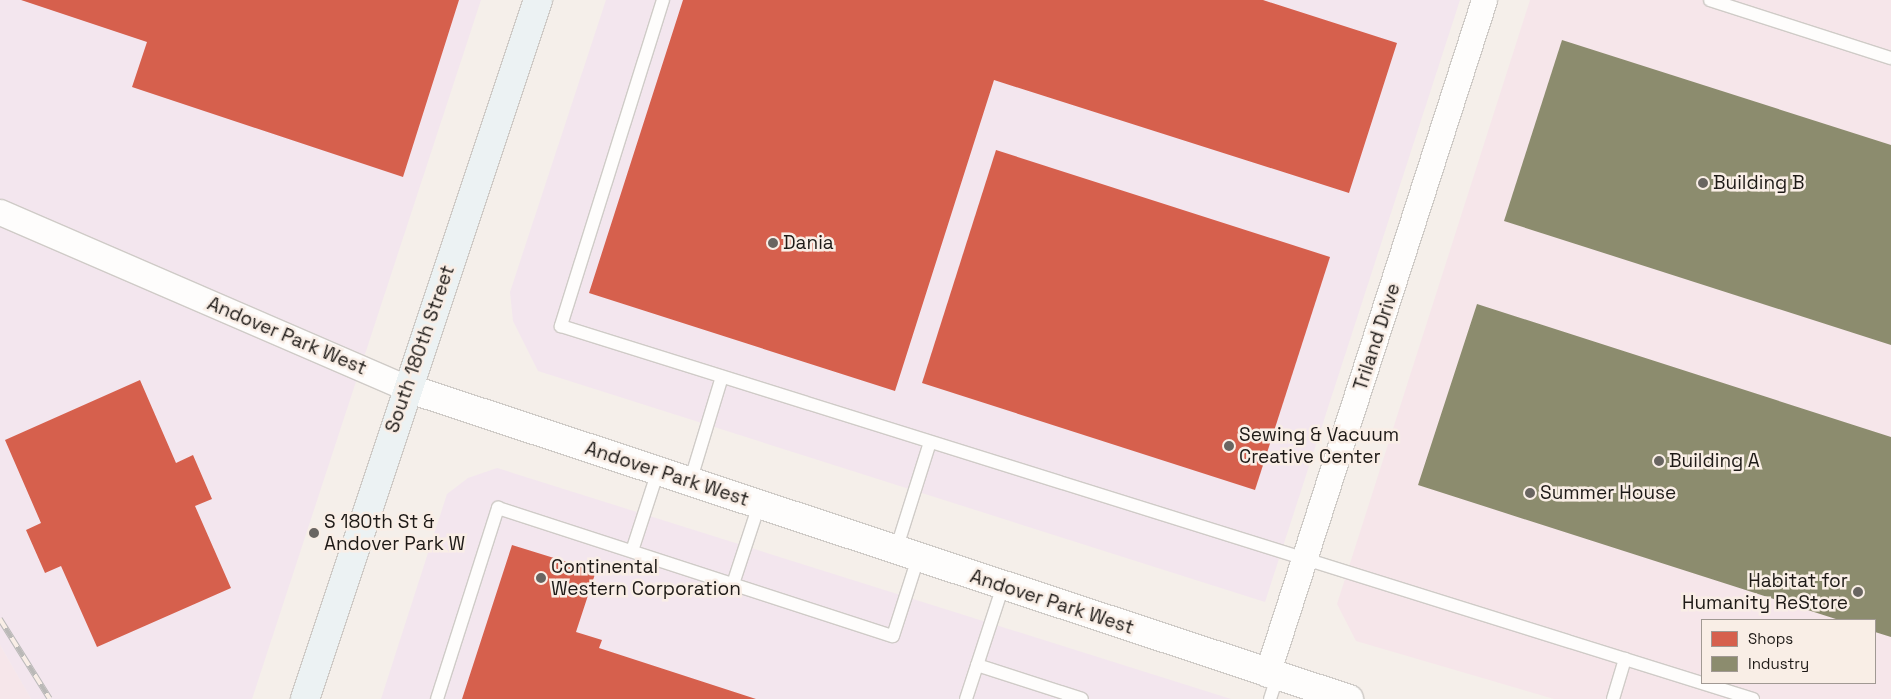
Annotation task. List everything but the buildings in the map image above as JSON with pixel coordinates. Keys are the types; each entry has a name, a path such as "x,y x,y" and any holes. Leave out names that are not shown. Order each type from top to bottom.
{"main road":[{"name":"South 180th Street","path":"305,699 407,388 538,0"}],"street":[{"name":"Triland Drive","path":"1271,683 1304,559 1484,0"},
{"name":"Andover Park West","path":"0,212 407,388 1003,586 1271,683 1349,699"}],"lane":[{"path":"663,0 561,326 1701,683"},
{"path":"1710,0 1891,58"},
{"path":"690,482 722,376"},
{"path":"437,699 498,508 893,636 907,554 930,442"},
{"path":"632,552 658,471"},
{"path":"734,584 760,505"},
{"path":"966,699 1003,586"},
{"path":"1612,699 1625,659"},
{"path":"977,665 1082,699"},
{"path":"1705,684 1753,699"}],"shaded area":[{"path":"0,0 481,0 252,699 31,699 0,645"},
{"path":"606,0 1460,0 1265,602 538,371 513,321 510,292"},
{"path":"1530,0 1891,0 1891,699 1554,699 1356,641 1337,604"},
{"path":"497,468 1231,699 381,699 447,494 468,478"},
{"path":"0,645 31,699 0,699"}],"railway":[{"path":"0,619 50,699"}],"place":[{"name":"Building B","path":"1703,183"},
{"name":"Dania","path":"773,243"},
{"name":"Sewing & Vacuum Creative Center","path":"1229,446"},
{"name":"Building A","path":"1659,461"},
{"name":"Summer House","path":"1530,493"},
{"name":"S 180th St & Andover Park W","path":"314,533"},
{"name":"Continental Western Corporation","path":"541,578"},
{"name":"Habitat for Humanity ReStore","path":"1858,592"}]}
